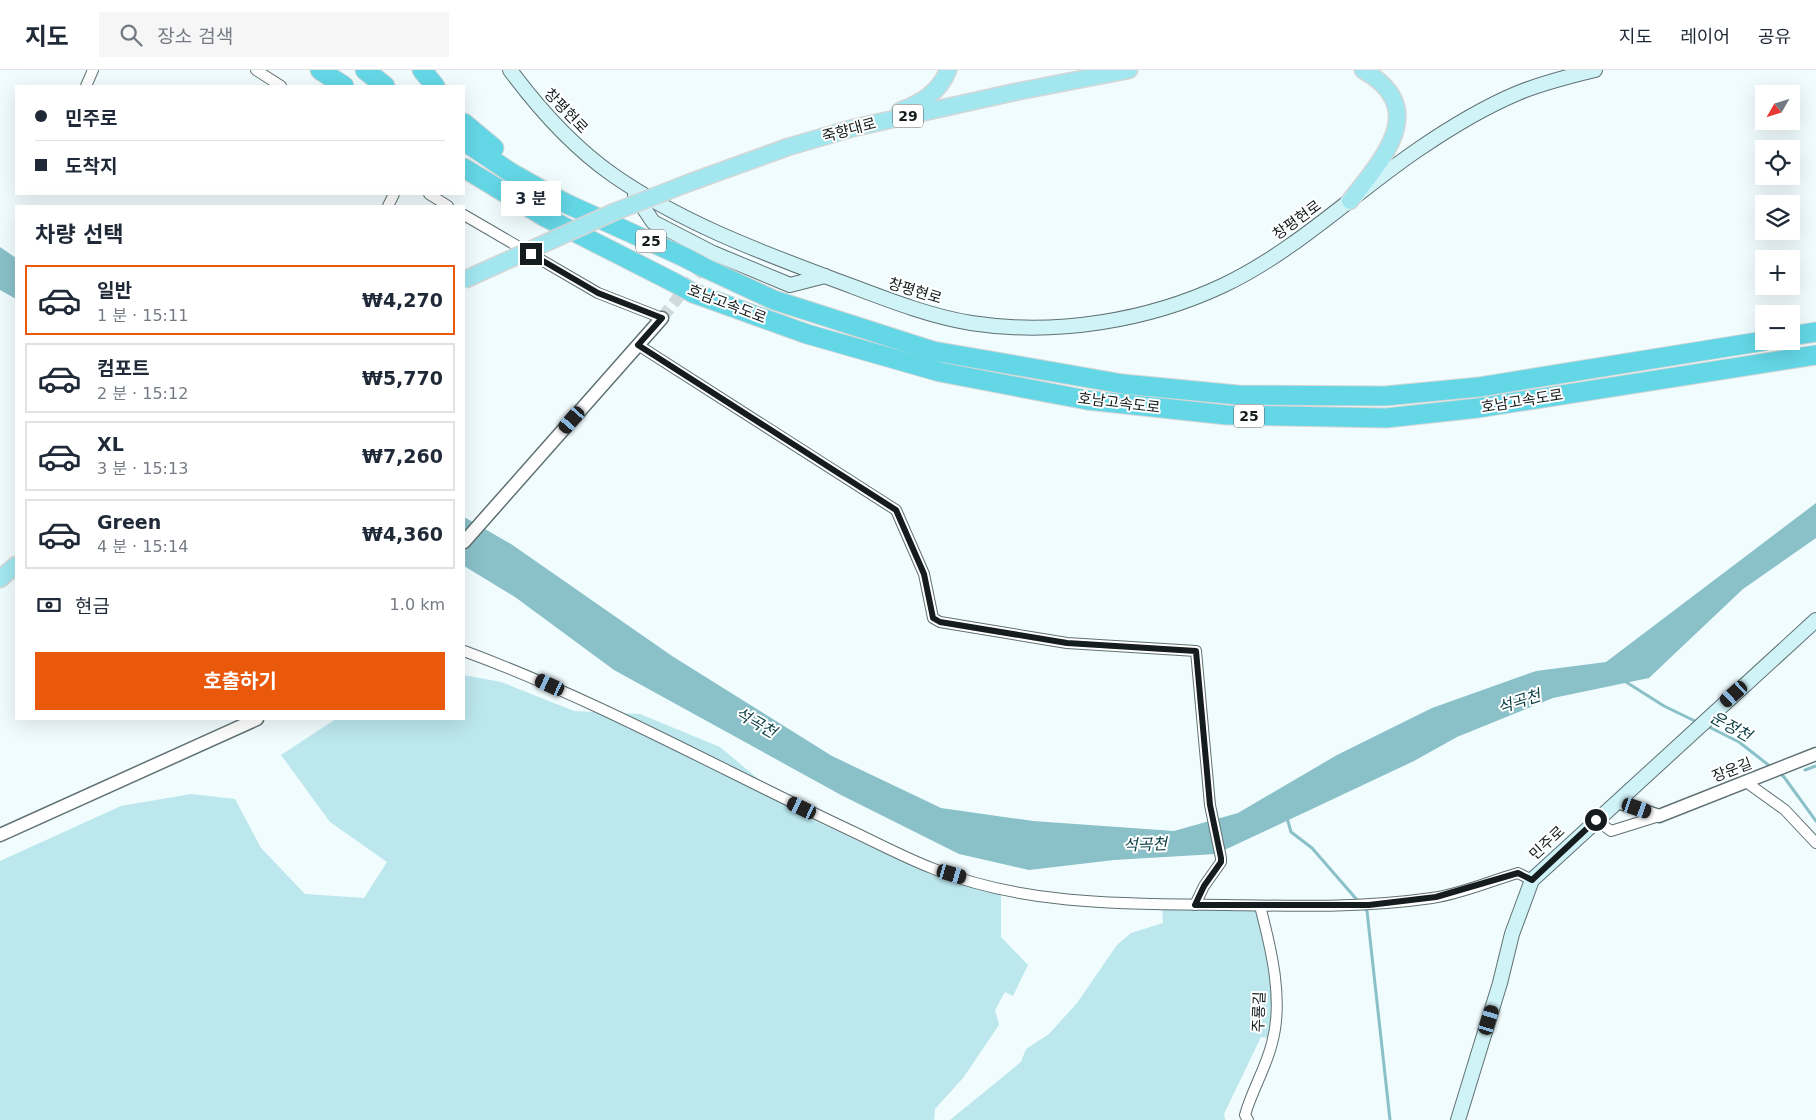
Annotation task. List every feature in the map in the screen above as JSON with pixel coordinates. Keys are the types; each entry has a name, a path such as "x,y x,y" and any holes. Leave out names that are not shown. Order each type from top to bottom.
{"highway":[{"path":"320,70 342,85"},
{"path":"339,70 358,85"},
{"path":"365,70 384,85"},
{"path":"422,70 434,85"},
{"path":"465,124 510,161 615,224"},
{"name":"호남고속도로","path":"465,142 510,172 565,203 615,224 774,300 933,351 1123,384 1238,395 1384,396 1470,388 1755,342"},
{"name":"호남고속도로","path":"465,169 542,216 693,293 807,334 940,372 1086,400 1228,415 1386,418 1478,408 1816,355"},
{"path":"1800,335 1816,332"}],"main road":[{"name":"창평현로","path":"510,70 526,92 573,143 613,175 684,218 726,237 825,276 936,315 972,323 1011,326 1064,326 1114,320 1172,306 1225,285 1263,264 1416,151 1472,116 1520,92 1595,70"},
{"path":"853,128 913,106 935,92 948,70"},
{"name":"죽향대로","path":"465,280 605,216 788,147 853,128 1024,90 1129,70"},
{"path":"1350,201 1392,144 1397,126 1396,108 1389,92 1377,78 1363,70"},
{"path":"627,184 653,222 713,253 790,285 825,276"},
{"path":"0,579 15,566"},
{"name":"민주로","path":"1458,1120 1500,983 1512,934 1532,880 1618,802 1694,729 1816,620"}],"street":[{"path":"86,85 93,70"},
{"path":"256,70 279,85"},
{"path":"431,195 446,205"},
{"path":"465,216 598,293 662,318 465,541"},
{"path":"638,345 896,510 924,574 933,618 940,622 1067,643 1196,651 1212,814 1221,862 1204,886 1195,905"},
{"path":"465,651 520,671 802,808 936,870 1000,888 1060,898 1195,905 1353,906 1436,897 1518,873 1532,880"},
{"path":"0,835 255,720"},
{"name":"장운길","path":"1596,820 1611,831 1659,816 1816,754"},
{"path":"1752,780 1785,810 1816,843"},
{"path":"1618,802 1659,816"},
{"name":"주룡길","path":"1245,1118 1251,1094 1272,1044 1276,1027 1275,985 1260,906"}],"shaded area":[{"path":"465,675 501,682 574,711 640,714 720,747 800,814 932,875 1001,891 1001,937 1028,965 1013,996 1005,992 995,1010 999,1025 963,1078 935,1109 934,1120 0,1120 0,861 121,806 191,794 235,799 261,848 305,894 364,898 387,862 330,822 281,755 334,720 465,720"},
{"path":"1162,907 1258,909 1273,1001 1270,1038 1261,1037 1224,1114 1225,1120 950,1120 1021,1062 1026,1049 1049,1034 1077,1003 1117,945 1131,933 1163,923"}],"water":[{"path":"0,247 15,257 15,298 0,290"},
{"name":"석곡천","path":"1816,503 1816,538 1743,589 1649,678 1553,698 1457,737 1414,761 1216,854 1114,860 1029,870 959,854 841,795 614,670 515,597 465,567 465,518 511,544 672,656 832,756 941,808 1033,821 1174,831 1238,813 1337,755 1432,708 1536,671 1606,662"}],"waterway":[{"name":"운정천","path":"1626,682 1664,706 1699,723"},
{"name":"운정천","path":"1707,726 1739,742 1771,767"},
{"path":"1805,770 1816,766"},
{"name":"운정천","path":"1778,772 1784,777 1816,821"},
{"path":"1287,818 1291,832 1312,848 1358,901"},
{"path":"1362,906 1367,911 1390,1120"}],"tunnel":[{"path":"662,318 713,253"}],"route":[{"path":"531,254 598,293 662,318 638,345 896,510 924,574 933,618 940,622 1067,643 1196,651 1210,805 1221,862 1204,886 1195,905 1369,905 1436,897 1518,873 1532,880 1596,820"}]}
